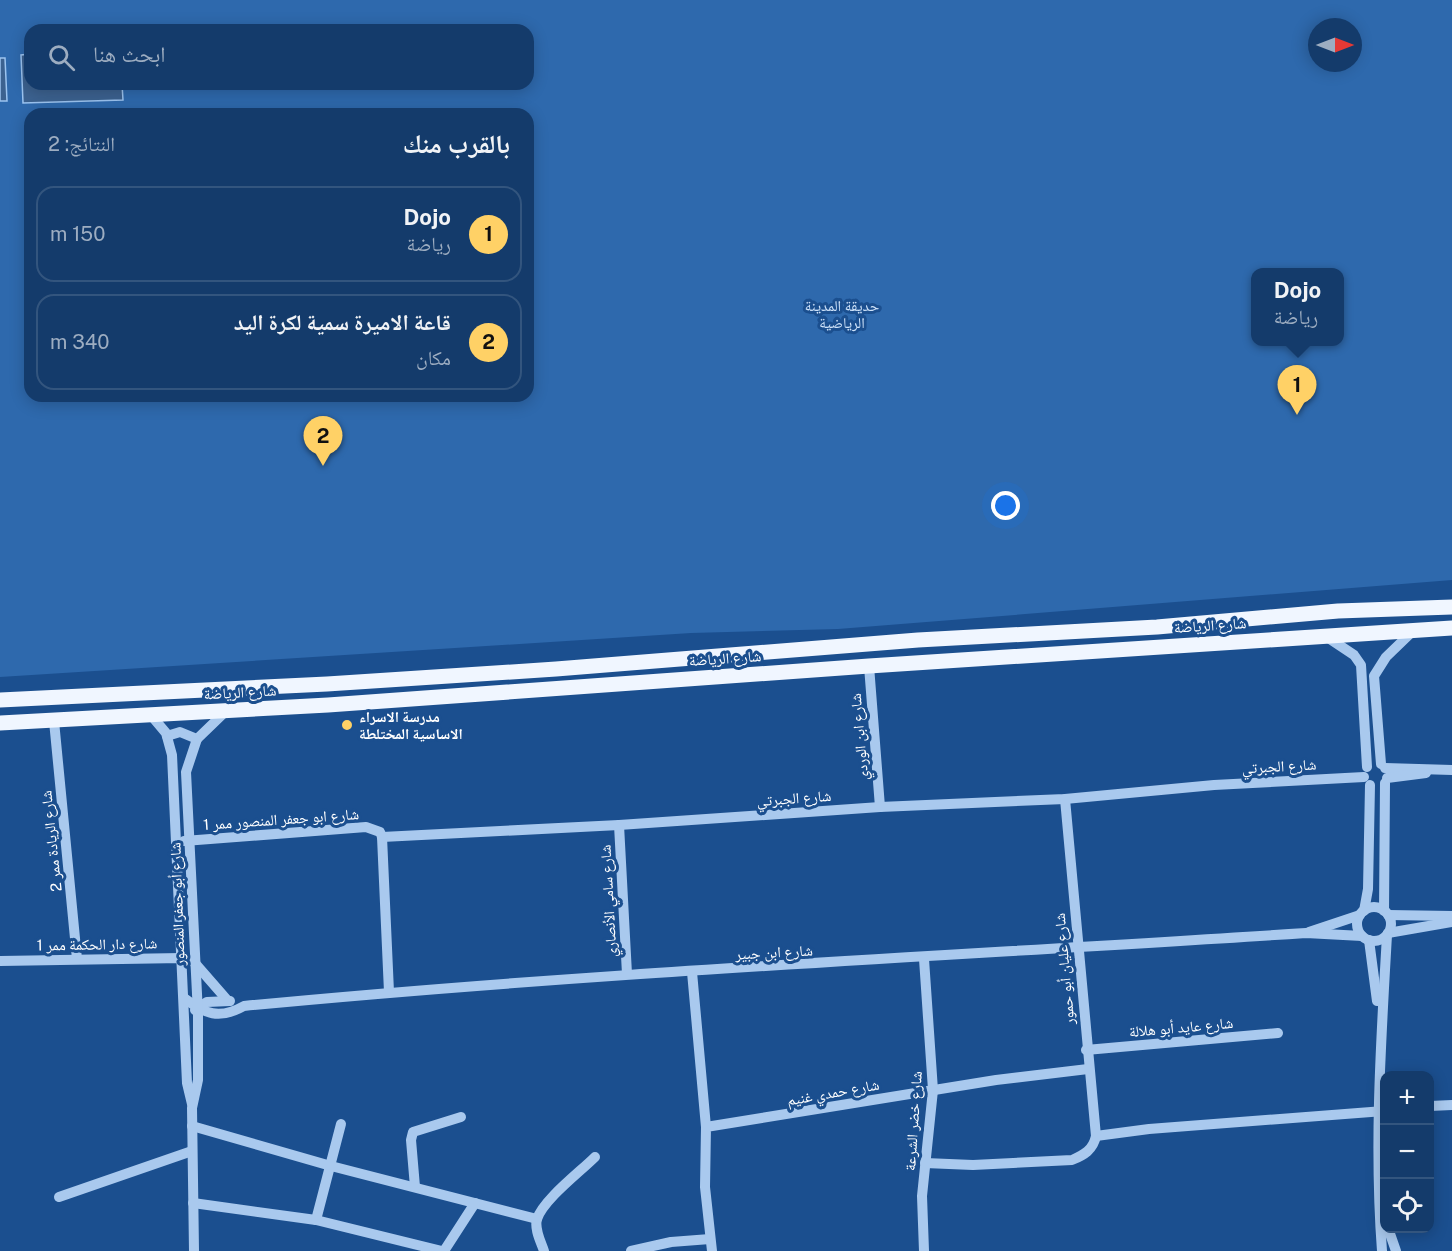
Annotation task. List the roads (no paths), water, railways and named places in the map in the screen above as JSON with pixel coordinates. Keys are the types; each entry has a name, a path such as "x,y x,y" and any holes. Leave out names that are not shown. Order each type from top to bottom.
{"main road":[{"name":"شارع الرياضة","path":"0,700 469,674 1338,611 1452,607"},
{"path":"1196,623 1197,644"},
{"name":"شارع الرياضة","path":"0,723 150,713 225,712 869,666 1452,628"},
{"path":"469,674 470,695"}],"street":[{"path":"1381,1071 1380,1019 1388,934 1391,924 1386,913 1385,773 1374,676 1386,657 1414,630"},
{"path":"1324,635 1354,655 1361,665 1367,776 1368,889 1358,926 1365,938 1380,1019"},
{"name":"شارع ابن الوردي","path":"869,666 880,807"},
{"name":"شارع أبو جعفر المنصور","path":"192,1108 198,1080 197,1008 186,772 197,739 225,712"},
{"name":"شارع أبو جعفر المنصور","path":"150,713 167,736 172,755 178,841 187,1083 192,1108 194,1251"},
{"name":"شارع الريادة ممر 2","path":"54,721 77,959"},
{"path":"167,736 184,733 197,739"},
{"path":"1367,776 1371,764 1385,773 1452,770"},
{"path":"1367,776 1375,787 1385,773"},
{"name":"شارع الجبرتي","path":"382,837 619,825 880,807 1065,799 1367,776"},
{"name":"شارع عليان أبو حمور","path":"1065,799 1086,1050 1096,1136"},
{"name":"شارع سامي الأنصاري","path":"619,825 627,974"},
{"name":"شارع ابو جعفر المنصور ممر 1","path":"178,841 366,827 380,832 382,837"},
{"path":"382,837 388,992"},
{"path":"1362,913 1374,907 1386,913 1452,916"},
{"name":"شارع ابن جبير","path":"1306,933 1362,913"},
{"path":"1365,938 1378,940 1388,934 1452,922"},
{"name":"شارع ابن جبير","path":"184,998 207,1014 227,1013 244,1006 388,992 627,974 924,958 1306,933 1365,938"},
{"name":"شارع دار الحكمة ممر 1","path":"0,962 182,958 194,962"},
{"name":"شارع خضر الشرعة","path":"924,958 933,1090 922,1196 924,1251"},
{"path":"194,962 228,1001"},
{"path":"692,972 706,1127 704,1165 712,1251"},
{"name":"شارع ابن جبير","path":"184,1019 207,1002 228,1001 244,1006"},
{"name":"شارع عايد أبو هلالة","path":"1086,1050 1278,1033"},
{"name":"شارع حمدي غنيم","path":"706,1127 933,1090 1088,1069"},
{"path":"1434,1106 1452,1105"},
{"path":"925,1163 973,1165 1072,1160 1086,1153 1094,1144 1096,1136 1149,1129 1380,1112"},
{"path":"415,1187 411,1140 413,1132 461,1117"},
{"path":"316,1220 341,1124"},
{"path":"1381,1125 1378,1196 1382,1251"},
{"path":"192,1126 331,1166 537,1219"},
{"path":"59,1197 192,1151"},
{"path":"544,1251 537,1230 537,1219 552,1198 595,1157"},
{"path":"1378,1196 1380,1202"},
{"path":"193,1203 316,1220 443,1251 475,1203"},
{"path":"1390,1233 1396,1251"},
{"path":"631,1251 671,1242 710,1239"}],"place":[{"name":"Dojo","path":"1297,415"},
{"name":"قاعة الاميرة سمية لكرة اليد","path":"323,466"},
{"name":"مدرسة الاسراء الاساسية المختلطة","path":"347,725"}],"park label":[{"name":"حديقة المدينة الرياضية","path":"842,314"}]}
